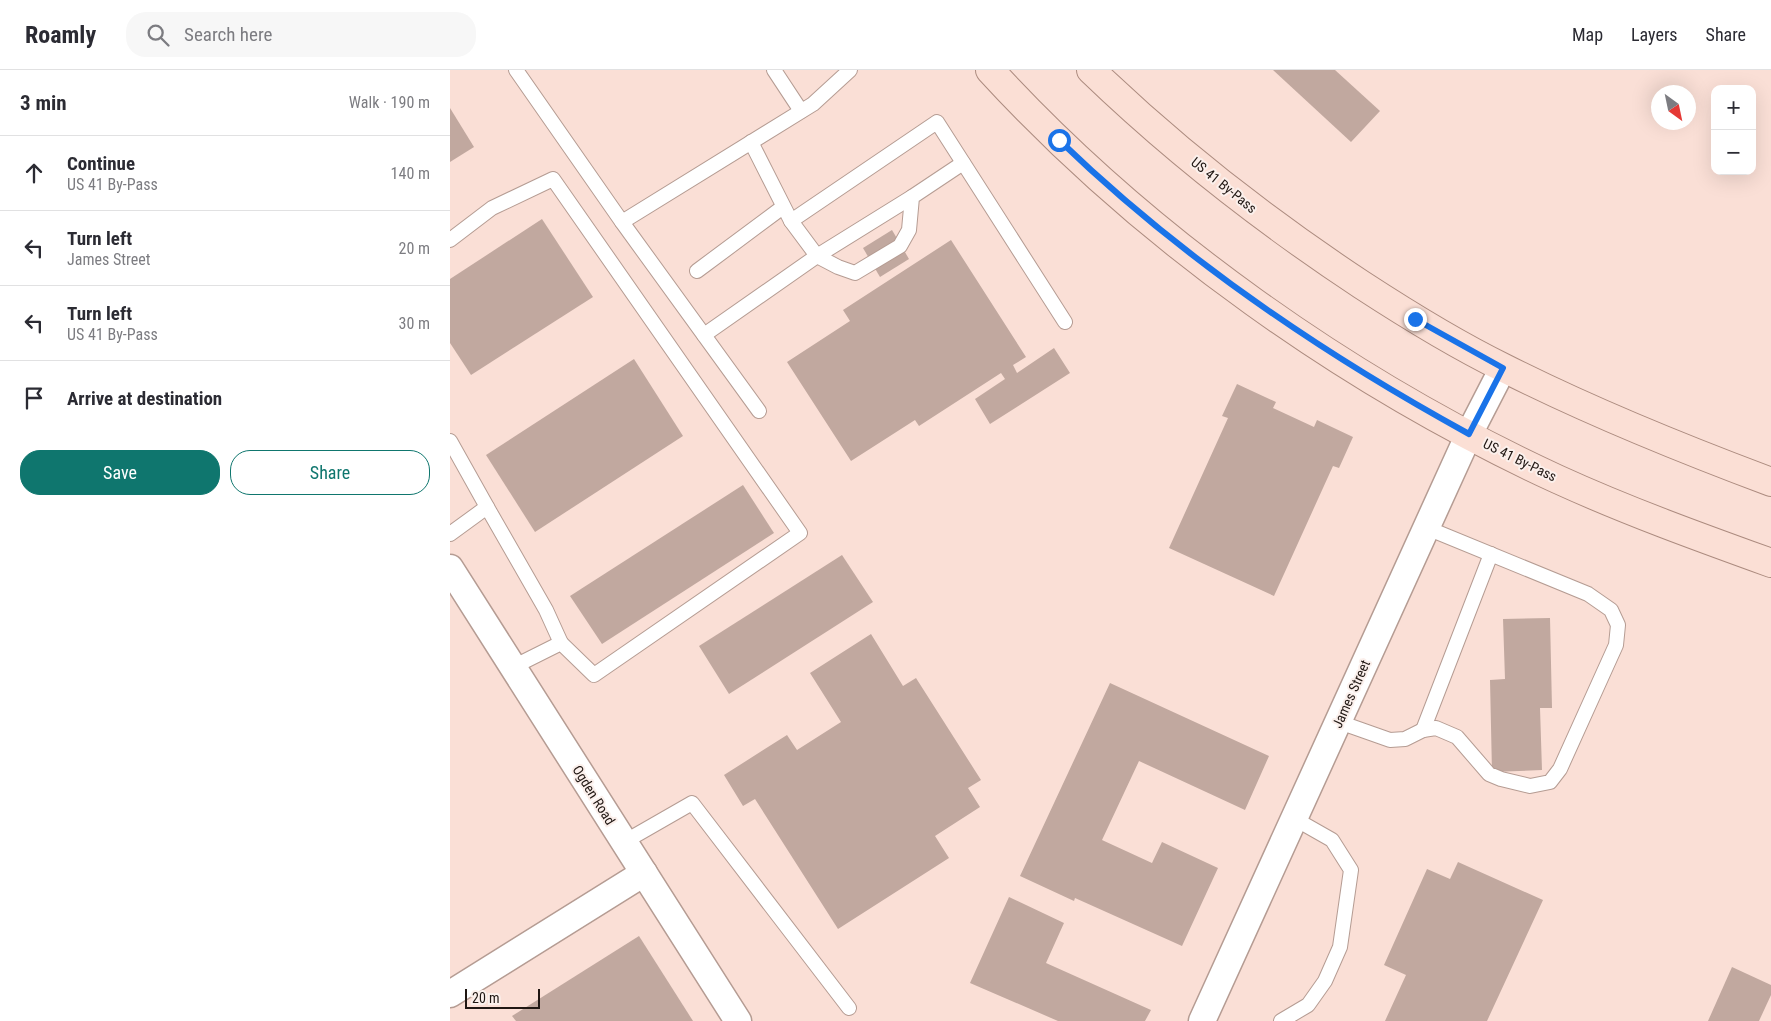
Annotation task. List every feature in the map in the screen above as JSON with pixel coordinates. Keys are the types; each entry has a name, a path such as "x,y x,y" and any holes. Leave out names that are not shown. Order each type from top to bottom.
{"main road":[{"name":"US 41 By-Pass","path":"990,70 1023,107 1092,172 1184,250 1265,309 1346,363 1469,434 1557,478 1665,524 1771,563"},
{"name":"US 41 By-Pass","path":"1091,70 1129,107 1263,217 1415,319 1503,368 1602,415 1771,482"}],"street":[{"name":"James Street","path":"1209,1019 1294,819 1469,434 1503,368"},
{"name":"Ogden Road","path":"450,568 738,1021"},
{"path":"450,994 644,874"}],"lane":[{"path":"516,70 622,222 759,411"},
{"path":"774,70 802,111"},
{"path":"622,222 813,104 850,70"},
{"path":"790,221 937,122 1065,322"},
{"path":"751,142 790,221 817,256 838,267 855,272 900,246 909,230 912,197"},
{"path":"704,335 817,256 964,163"},
{"path":"450,240 492,208 553,179 800,533 594,675 561,643 546,610 450,441"},
{"path":"697,271 783,207"},
{"path":"450,534 487,507"},
{"path":"1339,722 1390,740 1405,739 1423,730 1436,728 1457,737 1488,774 1530,786 1550,782 1560,769 1616,645 1618,625 1611,610 1588,594 1427,528"},
{"path":"1423,730 1491,554"},
{"path":"513,667 561,643"},
{"path":"624,842 692,803 849,1008"},
{"path":"1281,1021 1308,1005 1325,981 1340,947 1350,870 1332,840 1294,819"}],"building":[{"path":"1273,70 1335,70 1380,111 1351,142"},
{"path":"450,108 474,147 450,162"},
{"path":"542,219 593,297 471,375 450,343 450,279"},
{"path":"892,230 909,259 880,277 863,248"},
{"path":"951,240 1026,357 1013,365 1017,373 1054,348 1070,373 990,424 975,399 1005,379 1001,373 919,426 915,420 851,461 787,362 850,321 843,310"},
{"path":"634,359 683,436 535,532 486,455"},
{"path":"1237,384 1276,402 1273,408 1314,427 1317,420 1353,437 1339,468 1333,466 1274,596 1169,548 1228,418 1222,416"},
{"path":"743,485 774,533 602,644 570,596"},
{"path":"842,555 873,602 729,694 699,646"},
{"path":"1550,618 1552,708 1540,708 1542,770 1492,772 1490,680 1505,679 1503,619"},
{"path":"871,634 903,686 916,678 981,780 968,788 980,807 935,836 949,858 838,929 755,799 743,806 724,775 787,735 797,750 841,722 810,673"},
{"path":"1110,683 1269,756 1245,810 1139,761 1102,840 1152,863 1162,842 1218,868 1182,946 1075,898 1074,901 1020,876"},
{"path":"1458,862 1543,900 1487,1021 1385,1021 1406,975 1384,965 1427,869 1450,879"},
{"path":"1009,897 1064,923 1046,963 1151,1010 1145,1021 1058,1021 970,983"},
{"path":"639,936 693,1021 516,1021 512,1016"},
{"path":"1732,967 1771,985 1771,995 1759,1021 1708,1021"}],"route":[{"path":"1059,140 1092,172 1184,250 1265,309 1346,363 1469,434 1503,368 1415,319"}]}
